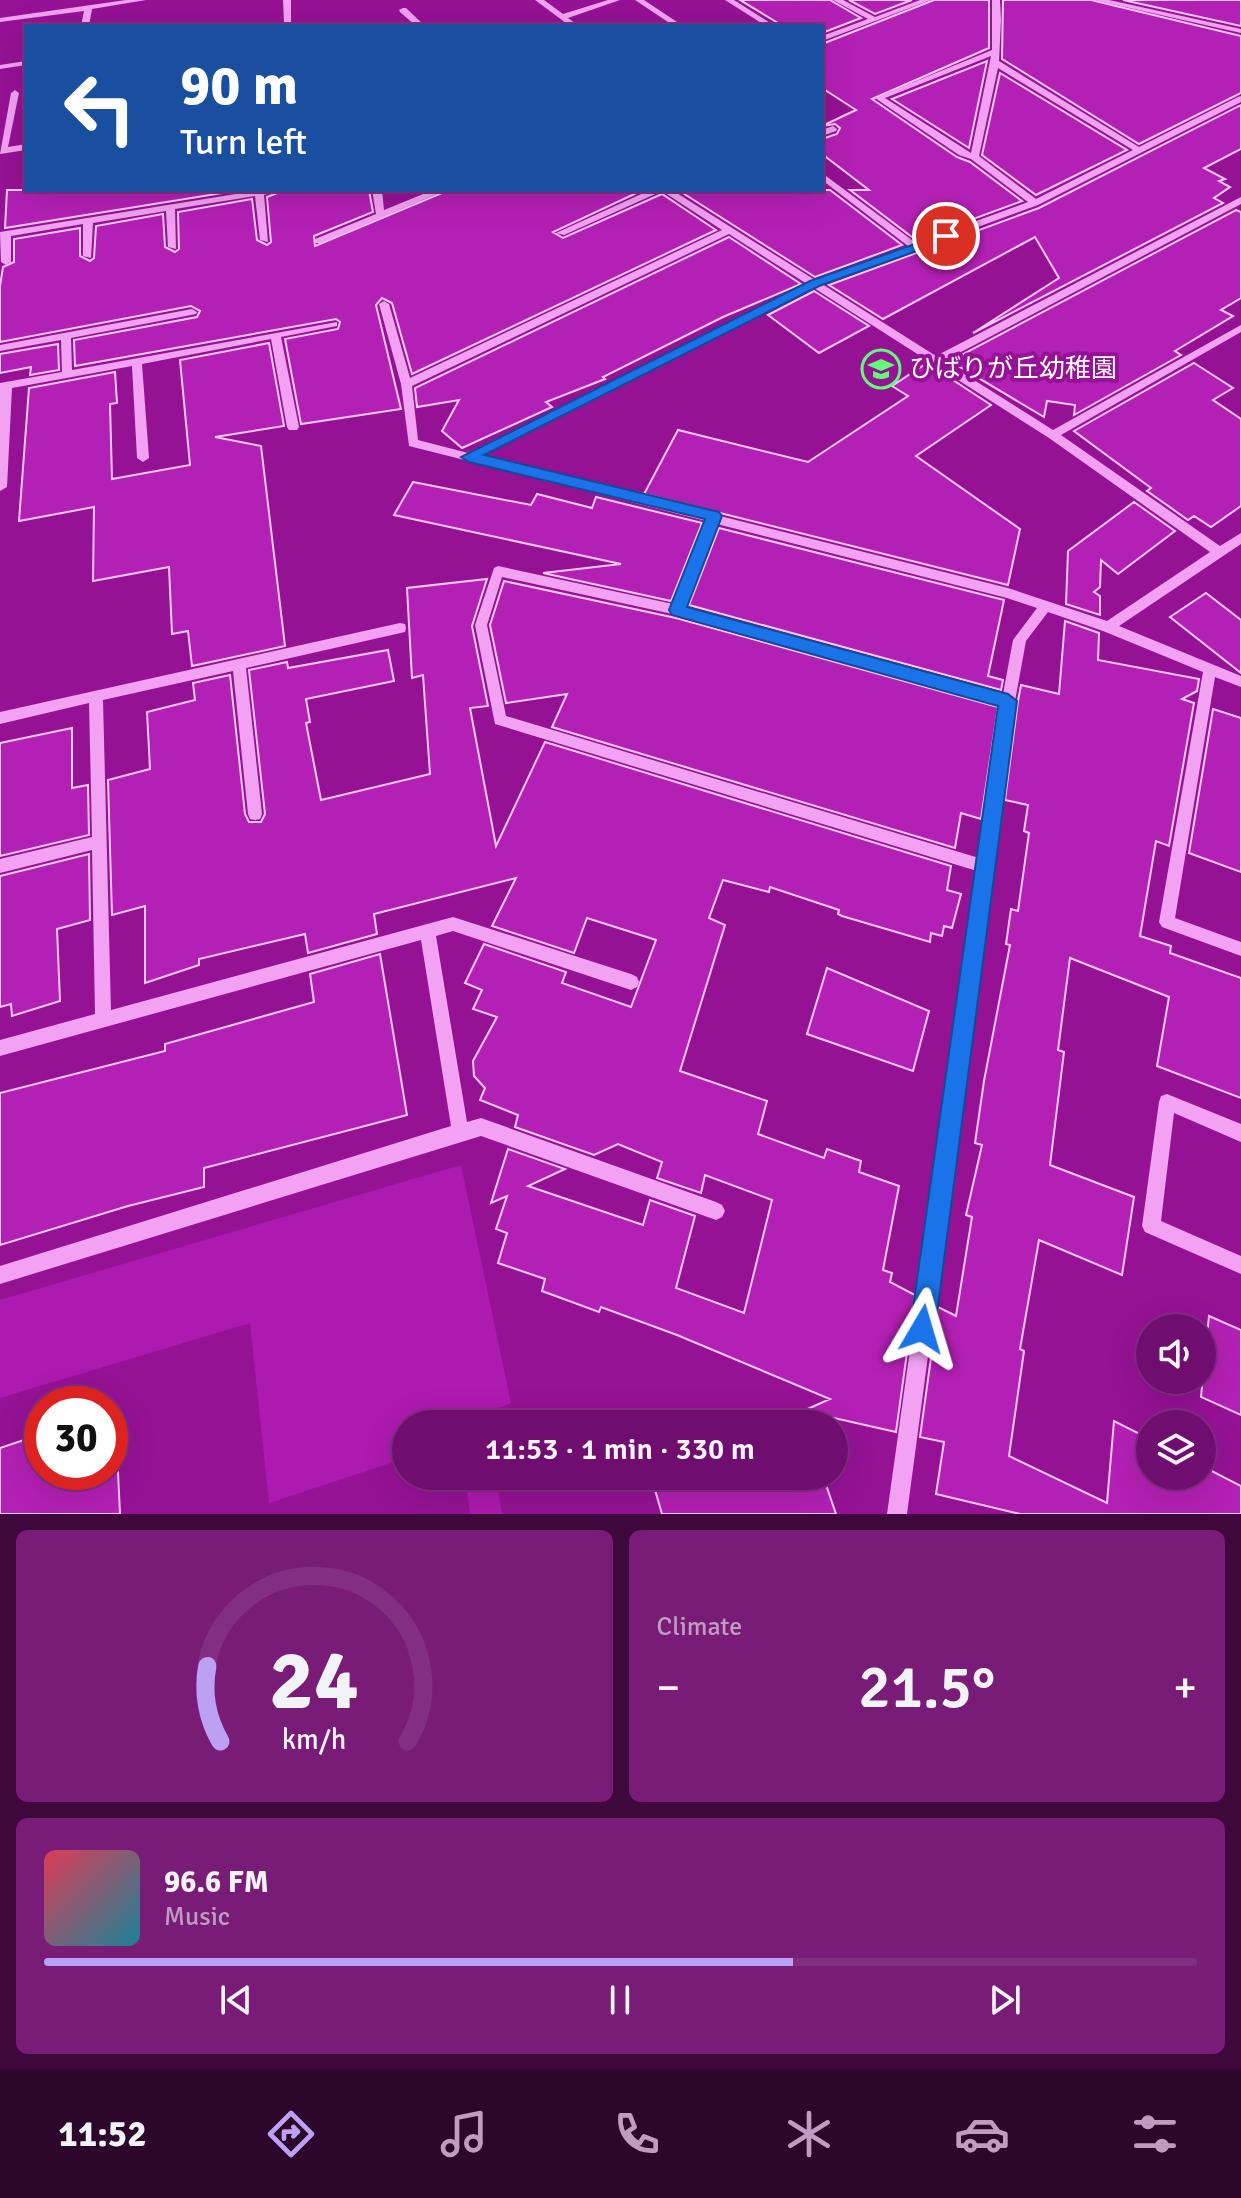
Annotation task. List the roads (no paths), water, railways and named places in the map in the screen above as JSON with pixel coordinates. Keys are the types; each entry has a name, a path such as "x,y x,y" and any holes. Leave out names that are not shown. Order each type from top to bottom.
{"street":[{"path":"0,20 142,0"},
{"path":"287,0 288,24"},
{"path":"539,0 572,24"},
{"path":"562,17 616,0"},
{"path":"639,0 676,24"},
{"path":"729,0 768,24"},
{"path":"837,0 874,19"},
{"path":"824,38 927,0"},
{"path":"974,157 994,57 996,0"},
{"path":"1098,0 1241,31"},
{"path":"85,24 88,8"},
{"path":"403,10 419,24"},
{"path":"994,57 1140,151"},
{"path":"994,57 879,98 962,153 974,157 1035,203"},
{"path":"0,67 24,63"},
{"path":"15,93 2,151 24,147"},
{"path":"469,457 814,284 1035,203 1241,99"},
{"path":"824,132 833,129"},
{"path":"824,178 916,248"},
{"path":"6,262 3,234 265,192"},
{"path":"377,192 380,213"},
{"path":"318,241 436,192"},
{"path":"561,233 653,192"},
{"path":"669,192 1053,435 1219,552"},
{"path":"259,193 265,240"},
{"path":"935,361 1241,200"},
{"path":"170,207 173,247"},
{"path":"88,221 88,256"},
{"path":"406,384 730,230"},
{"path":"384,304 406,384 413,443 714,516 1008,593 1044,608 1108,627 1241,682"},
{"path":"0,348 192,312"},
{"path":"1,487 3,386 333,324"},
{"path":"1053,435 1241,328"},
{"path":"275,335 293,427"},
{"path":"66,336 67,375"},
{"path":"137,361 143,458"},
{"path":"677,610 714,516"},
{"path":"1108,627 1241,538"},
{"path":"985,867 500,720 481,625 498,571 677,610 1008,701"},
{"path":"897,1514 1008,701 1020,640 1044,608"},
{"path":"0,718 400,628"},
{"path":"239,664 255,814"},
{"path":"1210,670 1167,922 1241,949"},
{"path":"96,697 103,1019"},
{"path":"0,866 99,842"},
{"path":"0,1048 453,924 631,982"},
{"path":"427,931 460,1132"},
{"path":"1241,1133 1167,1102 1151,1226 1241,1265"},
{"path":"0,1275 481,1127 716,1211"}],"place":[{"name":"ひばりが丘幼稚園","path":"881,369"}]}
